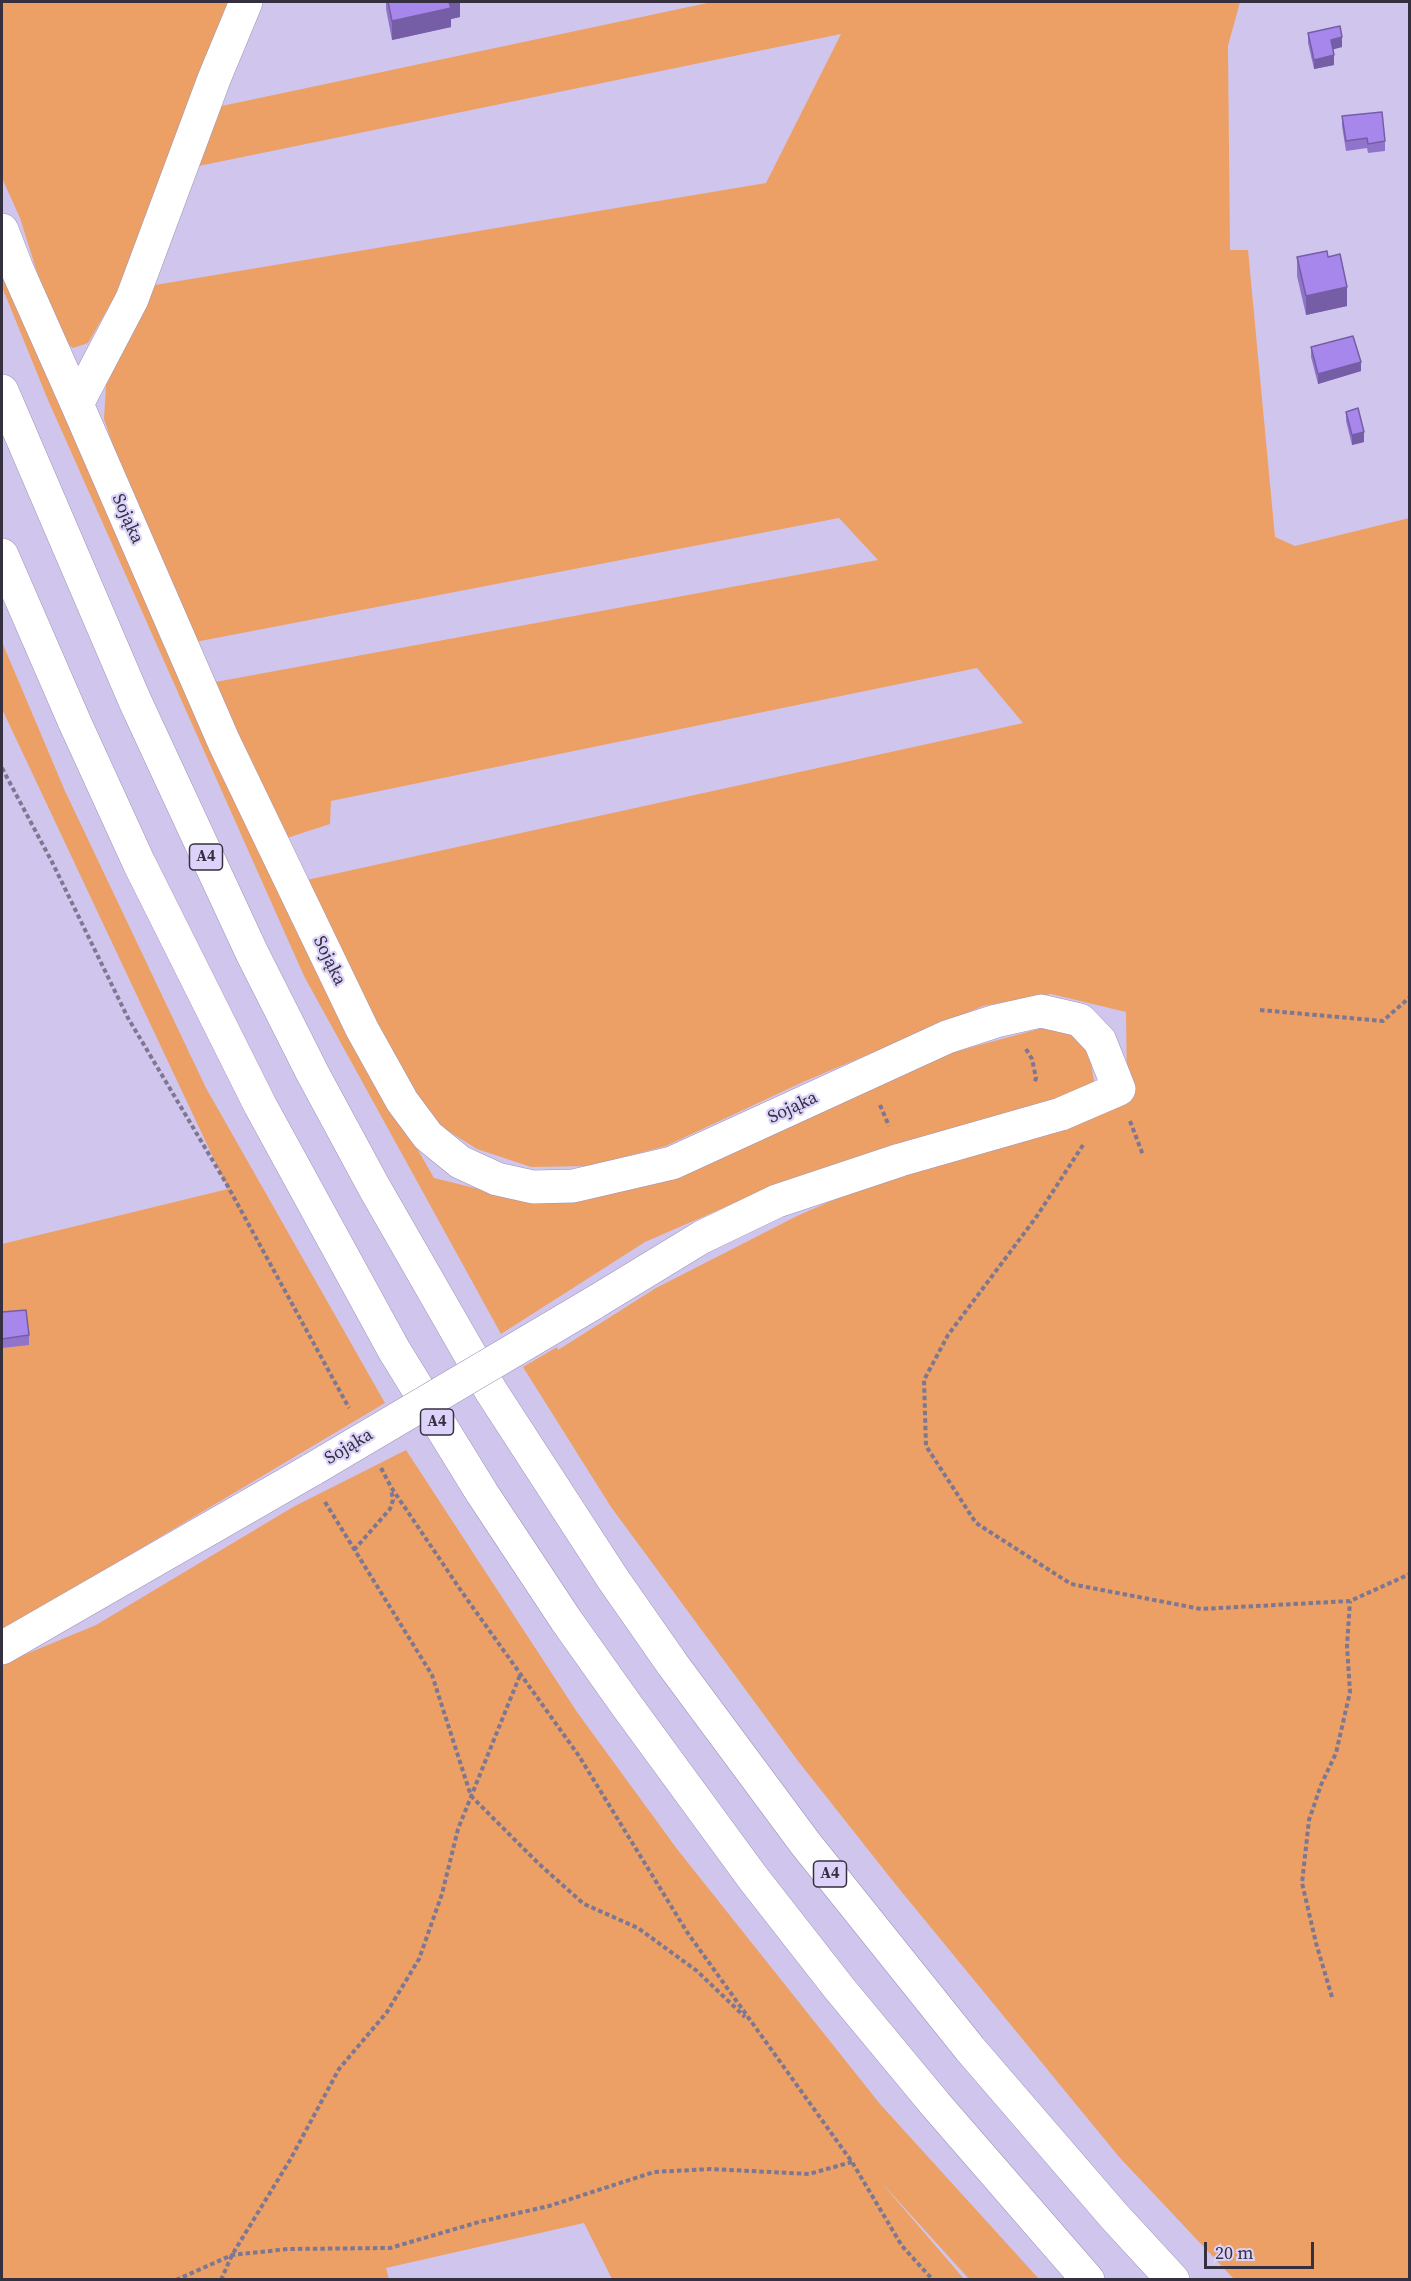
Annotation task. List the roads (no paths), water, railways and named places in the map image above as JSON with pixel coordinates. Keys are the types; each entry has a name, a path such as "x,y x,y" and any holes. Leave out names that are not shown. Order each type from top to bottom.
{"main road":[{"path":"77,404 132,299 210,90 246,2"},
{"name":"Sojąka","path":"2,230 224,742 362,1029 402,1101 428,1136 460,1162 497,1179 533,1187 573,1186 672,1163 946,1037 996,1021 1041,1011 1080,1020 1100,1041 1119,1089 1061,1114 900,1160 777,1201 702,1237 592,1304 318,1483 2,1648"},
{"name":"A4","path":"2,391 135,702 252,953 313,1074 374,1187 491,1391 626,1598 805,1843 970,2049 1114,2216 1173,2280"},
{"name":"A4","path":"2,555 75,723 198,984 315,1210 394,1350 470,1474 586,1649 753,1878 839,1988 936,2105 1088,2280"}]}
